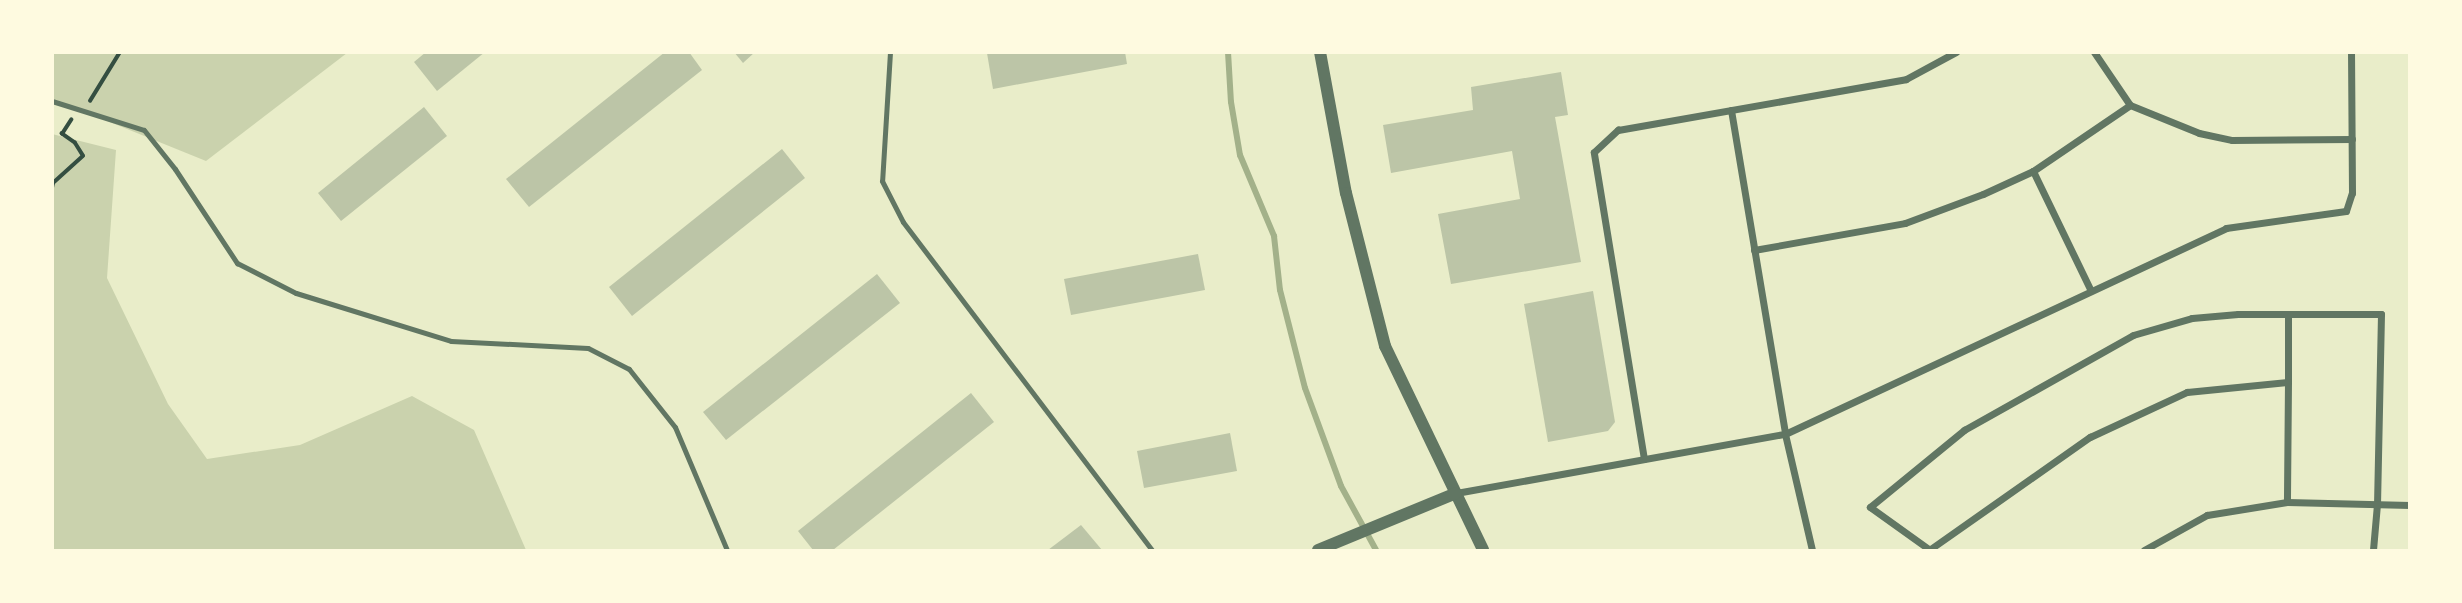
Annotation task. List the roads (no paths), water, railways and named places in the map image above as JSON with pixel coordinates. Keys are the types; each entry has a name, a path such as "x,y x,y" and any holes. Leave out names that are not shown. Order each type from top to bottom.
{"street":[{"path":"1320,52 1346,192 1385,346 1483,551"},
{"path":"1644,459 1594,152 1618,130 1906,79 1956,52"},
{"path":"2094,52 2130,105 2199,133 2232,140 2352,139"},
{"path":"1318,551 1457,493 1785,434 2226,228 2346,211 2352,193 2351,52"},
{"path":"1754,250 1905,223 1983,194 2033,171 2130,105"},
{"path":"1731,110 1785,434 1812,551"},
{"path":"2033,171 2091,291"},
{"path":"2287,502 2288,314"},
{"path":"2288,382 2187,392 2090,437 1929,550 1870,507 1964,430 2133,335 2192,318 2381,314 2377,504 2373,551"},
{"path":"2144,551 2207,515 2287,502 2410,505"}],"lane":[{"path":"890,52 883,181 904,222 1152,551"},
{"path":"52,101 144,130 175,169 237,263 296,293 451,341 588,348 629,369 675,427 727,551"}],"waterway":[{"path":"1228,52 1231,102 1240,155 1274,236 1280,290 1305,388 1341,486 1376,550"}]}
